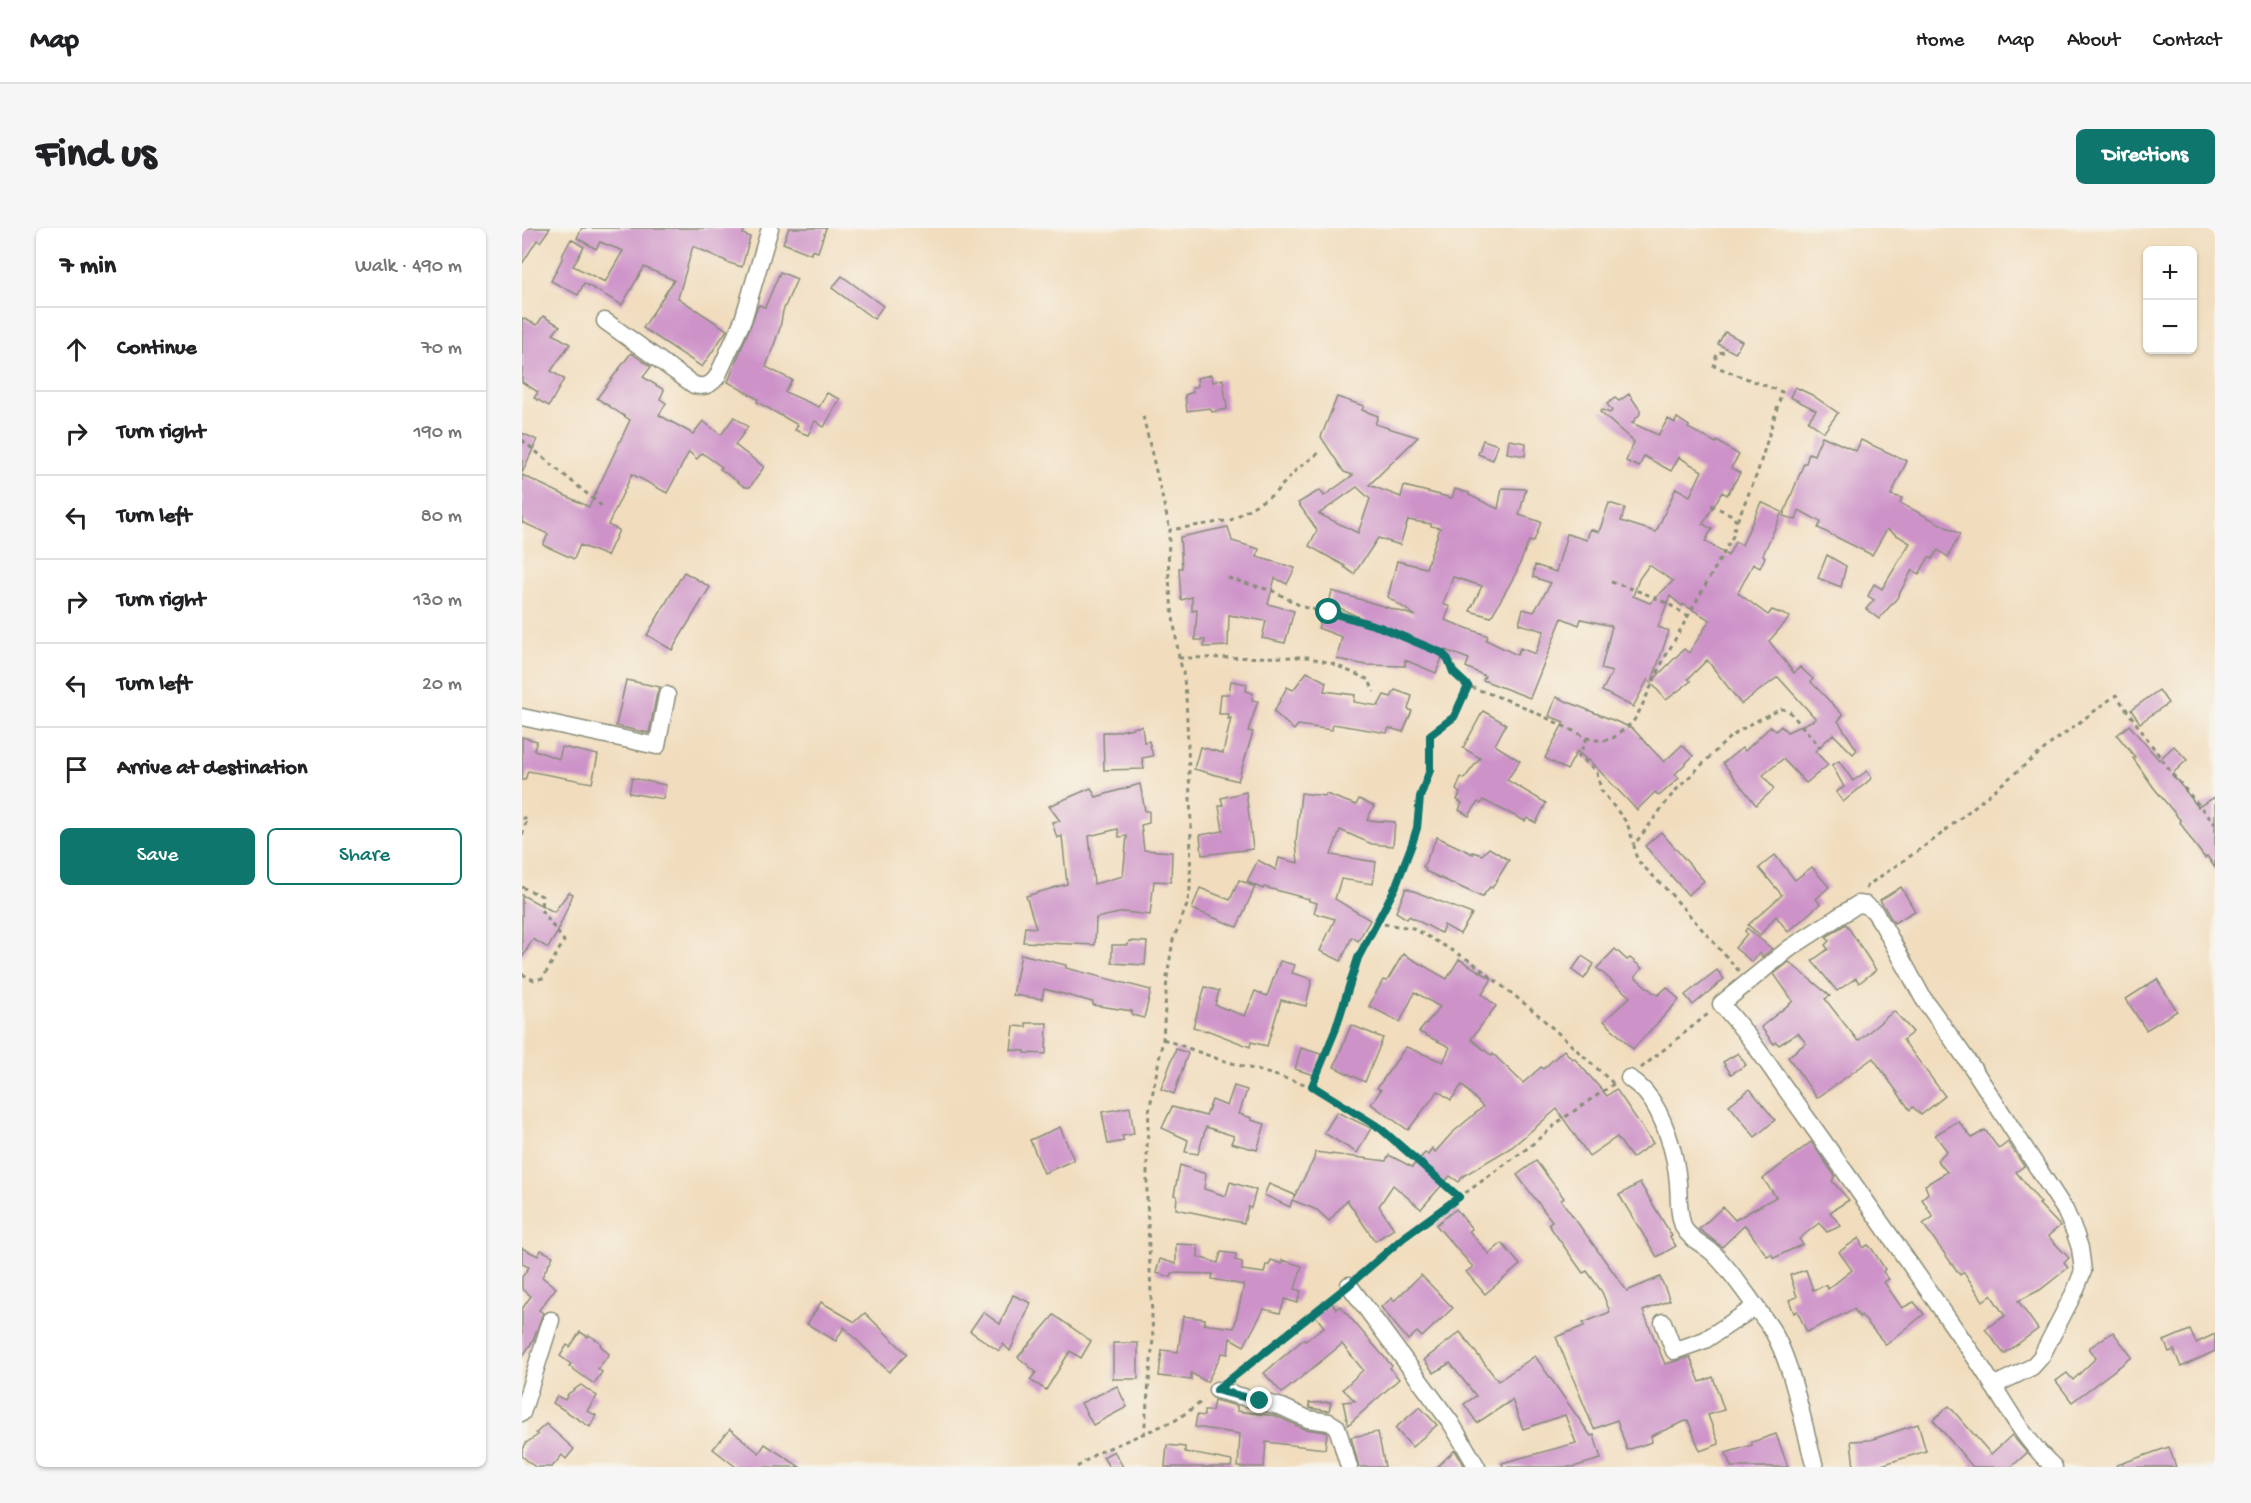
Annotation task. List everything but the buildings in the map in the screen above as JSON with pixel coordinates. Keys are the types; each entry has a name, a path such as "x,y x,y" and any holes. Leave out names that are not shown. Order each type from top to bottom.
{"street":[{"path":"605,321 694,385 712,384 743,320 770,228"},
{"path":"522,717 657,746 667,695"},
{"path":"1993,1386 2032,1367 2041,1357 2083,1271 2080,1248 2065,1210 1974,1070 1923,998 1883,925 1866,905 1858,904 1790,948 1721,1004 1871,1207 1898,1249 1976,1359 1993,1386 2039,1452 2055,1467"},
{"path":"1621,1081 1646,1092 1669,1138 1677,1171 1680,1209 1685,1230 1714,1253 1770,1326 1789,1368 1815,1467"},
{"path":"1349,1285 1451,1424 1477,1467"},
{"path":"1663,1322 1674,1352 1705,1340 1755,1307"},
{"path":"522,1413 551,1320"},
{"path":"1217,1390 1282,1407 1308,1419 1329,1422 1337,1427 1349,1467"}],"path":[{"path":"1228,578 1273,591 1304,607 1380,627 1442,653 1448,659 1453,672 1468,686 1518,704 1587,738 1596,741 1613,738 1633,722 1687,616 1733,536 1736,523 1757,474 1782,392 1714,366 1717,353 1724,352"},
{"path":"1143,416 1170,530 1168,545 1171,604 1186,695 1191,823 1190,889 1173,940 1168,968 1163,1039 1149,1112 1147,1146 1153,1339 1144,1435"},
{"path":"522,440 603,507"},
{"path":"1170,530 1230,520 1274,494 1296,470 1320,452"},
{"path":"1711,505 1731,515 1736,523"},
{"path":"1611,582 1670,603 1687,616"},
{"path":"1179,658 1307,657 1331,663 1369,680 1374,692"},
{"path":"1312,1086 1335,1031 1358,958 1395,888 1412,844 1417,828 1420,797 1430,770 1430,735 1454,717 1468,686"},
{"path":"1858,904 1868,885 1935,839 2053,742 2116,695 2173,775 2215,824"},
{"path":"1634,845 1674,792 1729,738 1750,724 1781,709 1788,710 1821,748"},
{"path":"1587,738 1578,757 1598,773 1601,790 1627,823 1638,861 1669,891 1748,982"},
{"path":"522,818 527,818 522,837"},
{"path":"522,887 542,896 541,910 564,941 543,978 534,980 522,974"},
{"path":"1375,923 1413,928 1472,962 1621,1081"},
{"path":"1077,1467 1097,1453 1176,1420 1349,1285 1403,1238 1561,1120 1621,1081 1721,1004"},
{"path":"1163,1039 1218,1059 1312,1086 1380,1128 1459,1197"}],"route":[{"path":"1260,1401 1217,1390 1349,1285 1403,1238 1459,1197 1380,1128 1312,1086 1335,1031 1358,958 1395,888 1412,844 1417,828 1420,797 1430,770 1430,735 1454,717 1468,686 1453,672 1448,659 1442,653 1380,627 1329,612"}]}
